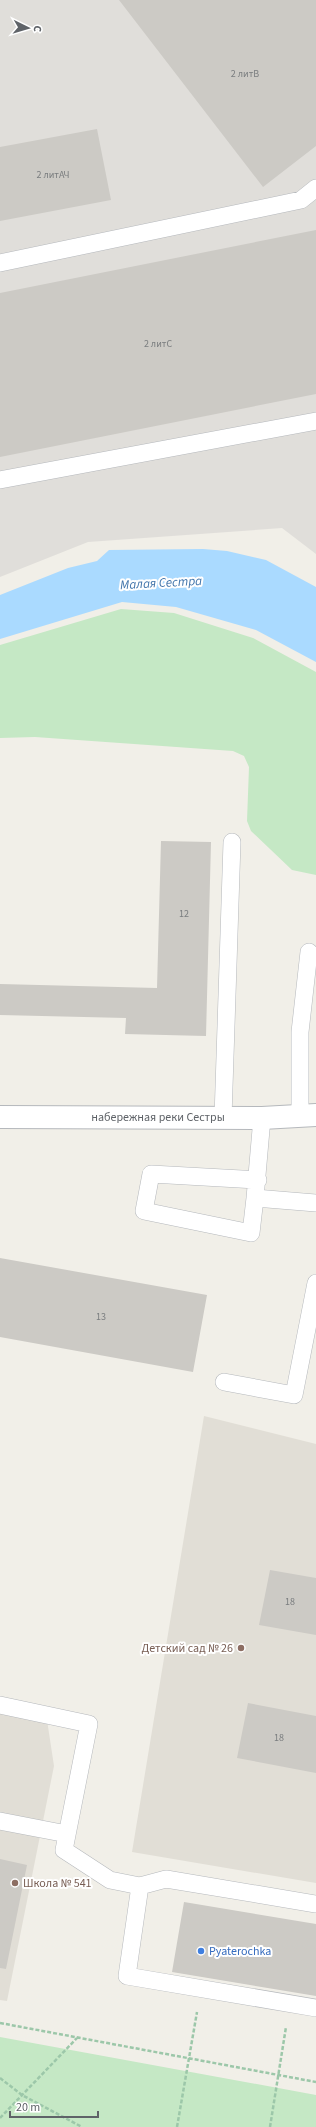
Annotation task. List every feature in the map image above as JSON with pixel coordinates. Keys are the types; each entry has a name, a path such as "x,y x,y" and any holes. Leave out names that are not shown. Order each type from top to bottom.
{"street":[{"name":"набережная реки Сестры","path":"0,1116 223,1118 308,1116"}],"lane":[{"path":"0,263 308,199 316,188"},
{"path":"0,480 316,421"},
{"path":"223,1118 232,842"},
{"path":"308,1116 300,1032 309,952"},
{"path":"258,1180 151,1174 144,1211 252,1233 258,1180 262,1118"},
{"path":"256,1198 316,1203"},
{"path":"224,1382 294,1395 316,1283"},
{"path":"0,1705 89,1724 64,1850 110,1880 140,1886 166,1879 316,1904"},
{"path":"0,1821 67,1834"},
{"path":"140,1886 127,1976 316,2008"}],"path":[{"path":"177,2127 198,2006"},
{"path":"270,2127 287,2022"},
{"path":"0,2023 316,2082"},
{"path":"0,2118 78,2038"},
{"path":"0,2078 22,2095 82,2127"}],"shaded area":[{"path":"0,0 316,0 316,554 282,528 88,542 0,577"},
{"name":"Детский сад № 26","path":"204,1416 316,1444 316,1883 132,1852"},
{"name":"Школа № 541","path":"0,1710 47,1720 54,1766 7,2001 0,2000"}],"green space":[{"path":"121,609 174,613 253,638 316,672 316,875 292,870 251,831 247,821 249,767 244,756 233,751 35,737 0,738 0,645"},
{"path":"0,2037 316,2095 316,2127 0,2127"}],"water":[{"name":"Малая Сестра","path":"203,549 227,551 266,560 316,587 316,662 256,630 176,607 122,602 0,639 0,595 68,568 97,561 109,550"}],"building":[{"path":"119,0 316,0 316,146 263,187"},
{"path":"97,129 111,200 0,221 0,147"},
{"path":"316,230 316,394 0,457 0,293"},
{"path":"161,841 211,842 206,1036 125,1034 126,1018 0,1015 0,984 157,988"},
{"path":"0,1258 207,1295 193,1372 0,1337"},
{"path":"270,1570 316,1578 316,1635 259,1625"},
{"path":"248,1703 316,1716 316,1773 237,1758"},
{"path":"0,1859 27,1865 6,1969 0,1968"},
{"path":"184,1902 316,1924 316,1996 172,1972"}],"place":[{"name":"Детский сад № 26","path":"241,1648"},
{"name":"Школа № 541","path":"15,1883"},
{"name":"Pyaterochka","path":"201,1951"}]}
